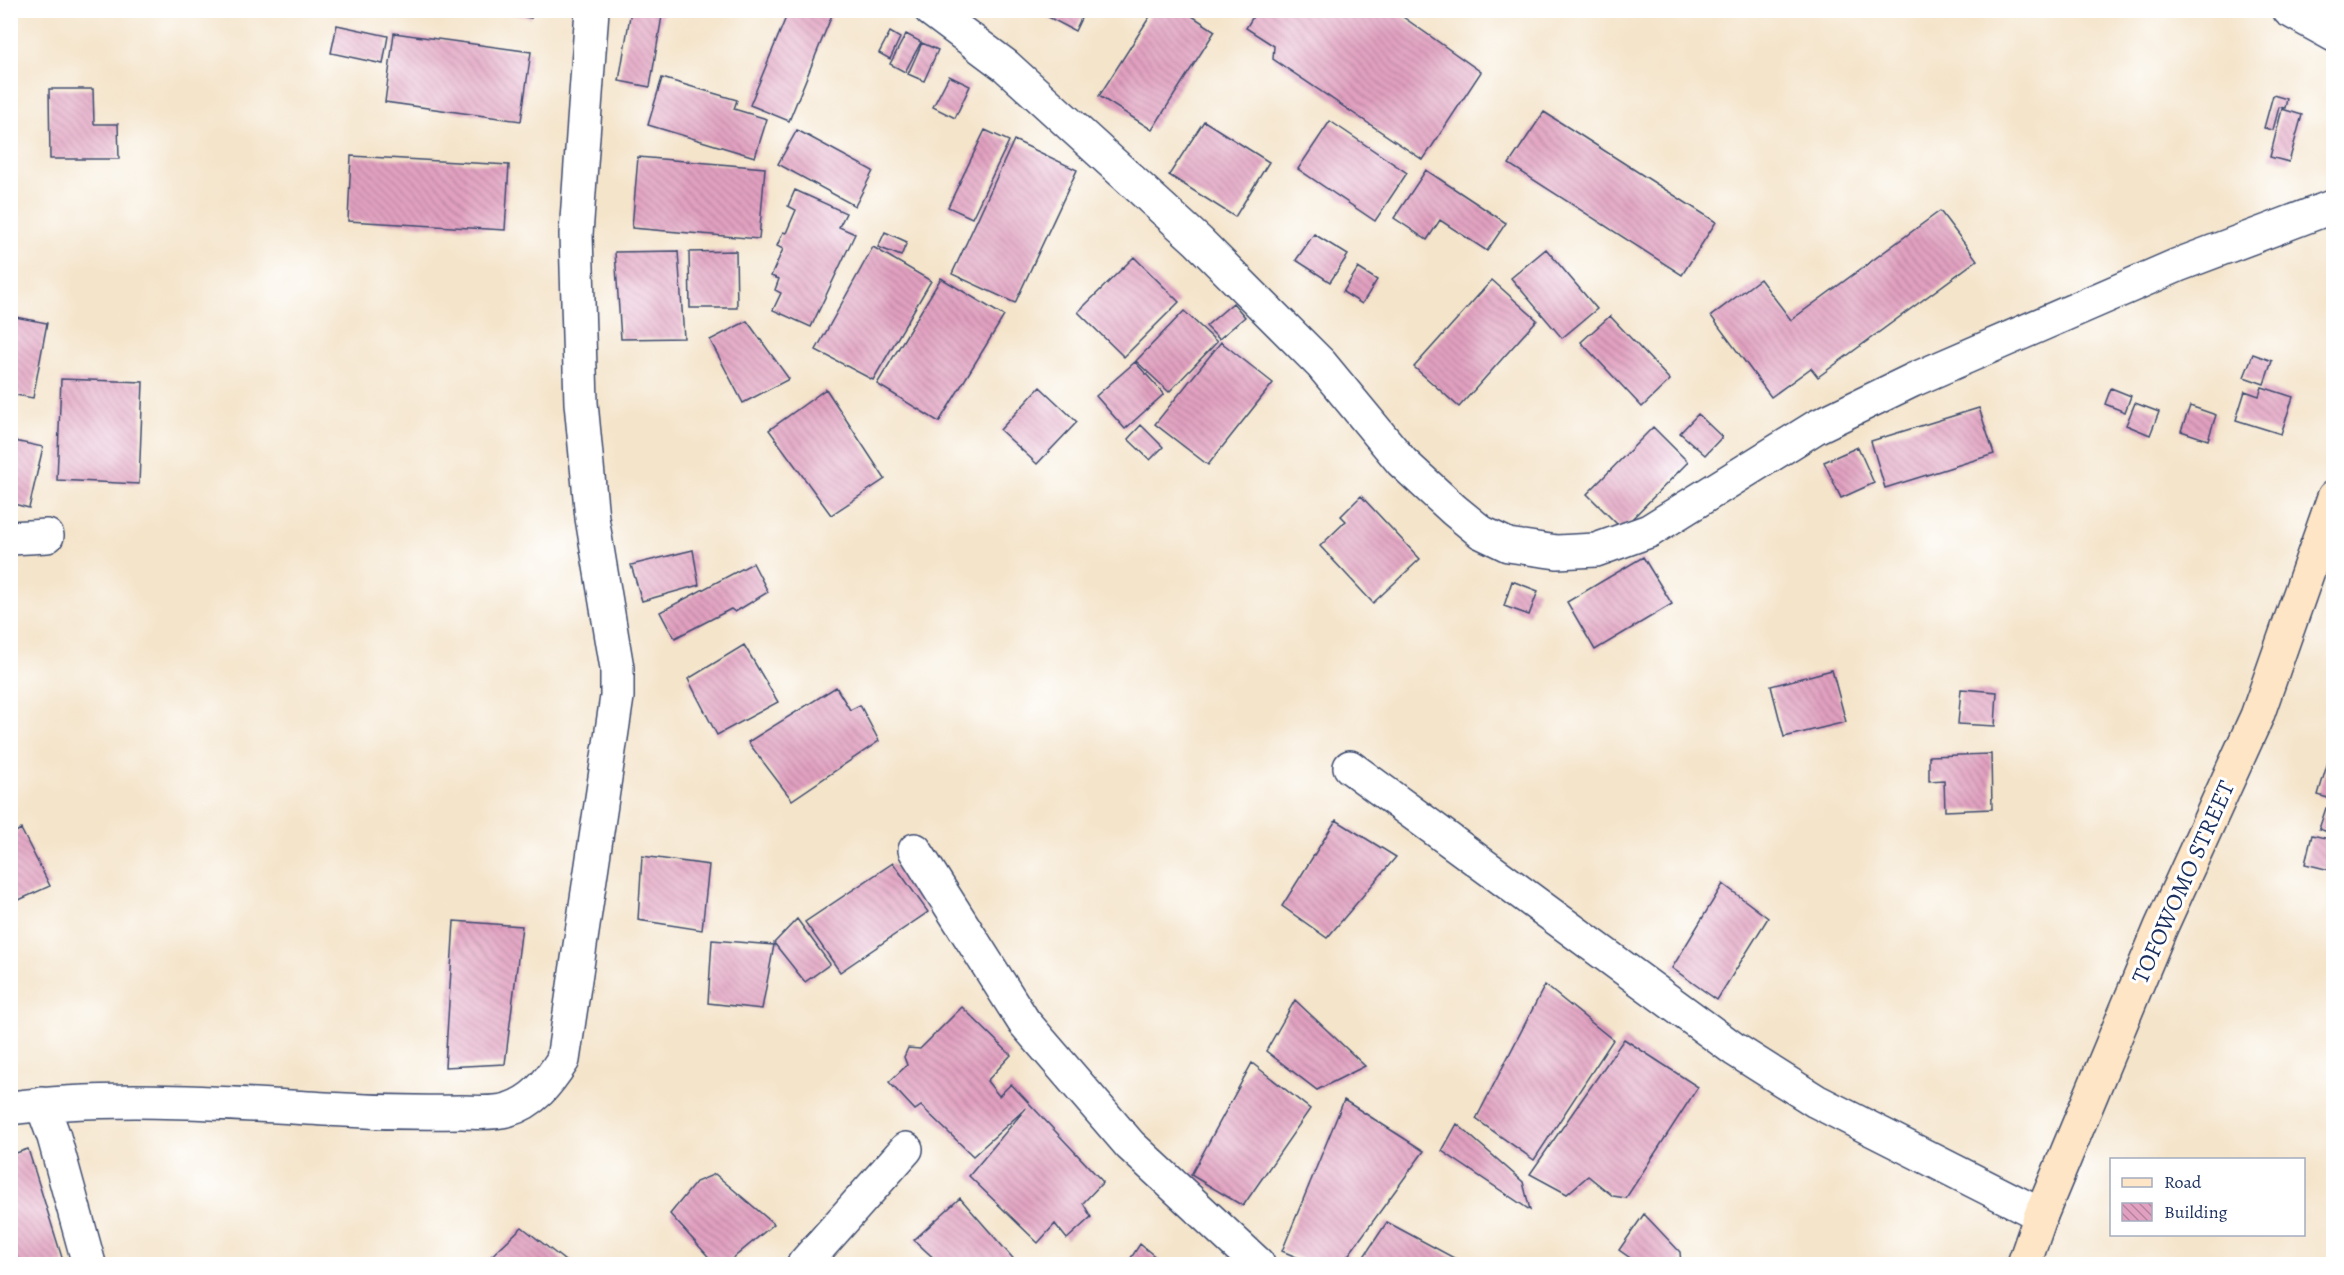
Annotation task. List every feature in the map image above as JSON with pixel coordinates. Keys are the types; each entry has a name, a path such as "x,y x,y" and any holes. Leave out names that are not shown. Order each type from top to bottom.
{"street":[{"path":"26,1106 153,1102 396,1114 505,1111 528,1101 548,1084 563,1060 617,697 617,668 592,518 581,403 576,234 592,10"},
{"path":"931,10 1006,66 1198,241 1321,364 1402,462 1454,510 1481,532 1508,545 1557,552 1596,550 1649,531 1816,427 1913,380 2178,265 2334,206"},
{"path":"2289,10 2334,35"},
{"name":"TOFOWOMO STREET","path":"2024,1264 2041,1215 2161,927 2257,716 2334,496"},
{"path":"10,538 47,536"},
{"path":"1350,766 1734,1049 1816,1101 2041,1215"},
{"path":"915,850 1024,1022 1130,1145 1258,1264"},
{"path":"26,1106 54,1137 89,1264"},
{"path":"804,1264 906,1149"}],"building":[{"path":"497,10 532,10 531,18"},
{"path":"631,10 663,10 650,87 619,81"},
{"path":"789,10 834,10 789,121 750,105"},
{"path":"1035,10 1085,10 1075,31"},
{"path":"1154,10 1183,10 1215,31 1152,130 1099,96"},
{"path":"1257,10 1393,10 1481,72 1423,160 1273,59 1274,46 1246,28"},
{"path":"337,25 388,36 383,64 331,53"},
{"path":"890,32 900,38 890,59 879,53"},
{"path":"394,33 531,52 521,121 385,102"},
{"path":"906,34 921,42 905,72 890,64"},
{"path":"922,43 938,50 924,81 908,74"},
{"path":"949,76 970,86 955,118 933,107"},
{"path":"662,78 737,100 734,109 767,119 755,157 648,125"},
{"path":"49,89 93,89 94,124 118,124 119,159 50,159"},
{"path":"2273,95 2287,99 2285,108 2279,107 2273,130 2264,128"},
{"path":"2282,109 2302,115 2289,162 2270,157"},
{"path":"1544,112 1716,222 1682,275 1509,164"},
{"path":"1204,121 1269,162 1235,217 1169,175"},
{"path":"1330,121 1407,173 1375,221 1298,169"},
{"path":"797,130 873,171 855,206 778,164"},
{"path":"985,130 1009,141 972,218 948,207"},
{"path":"1014,140 1077,170 1015,303 952,274"},
{"path":"351,156 509,165 505,230 348,221"},
{"path":"638,157 765,168 759,239 632,228"},
{"path":"1426,170 1506,223 1487,251 1440,220 1427,240 1394,218"},
{"path":"795,190 846,213 839,227 855,234 811,327 773,310 781,293 775,290 779,279 771,276 783,249 777,246 783,232 786,233 796,210 788,206"},
{"path":"1940,211 1977,260 1818,377 1811,368 1771,397 1711,316 1760,279 1791,320"},
{"path":"885,232 907,242 901,256 878,247"},
{"path":"1314,234 1348,255 1330,282 1296,260"},
{"path":"873,247 931,281 873,380 816,350"},
{"path":"1546,249 1597,309 1562,338 1511,278"},
{"path":"678,251 684,338 621,339 615,252"},
{"path":"736,251 737,308 690,308 689,252"},
{"path":"1134,257 1179,302 1124,357 1078,312"},
{"path":"1358,268 1377,280 1362,304 1343,292"},
{"path":"941,278 1004,316 939,422 877,384"},
{"path":"1492,280 1537,320 1459,407 1414,367"},
{"path":"1233,303 1245,317 1219,339 1206,326"},
{"path":"1184,311 1217,342 1169,392 1136,361"},
{"path":"10,316 47,323 33,398 10,394"},
{"path":"1610,316 1670,380 1642,407 1581,342"},
{"path":"747,321 789,379 743,403 710,340"},
{"path":"1221,342 1273,383 1208,465 1155,424"},
{"path":"2253,354 2272,361 2264,384 2244,377"},
{"path":"1135,362 1164,394 1125,429 1096,396"},
{"path":"61,379 143,382 139,484 57,480"},
{"path":"1040,387 1077,422 1037,464 1000,430"},
{"path":"2262,387 2293,397 2281,434 2236,420 2245,391 2259,396"},
{"path":"2111,388 2131,396 2125,412 2105,404"},
{"path":"826,389 885,479 831,515 769,430"},
{"path":"2135,403 2159,412 2150,435 2126,425"},
{"path":"2190,406 2216,415 2208,440 2181,431"},
{"path":"1979,408 1994,454 1885,488 1871,441"},
{"path":"1698,414 1722,437 1705,455 1680,433"},
{"path":"1141,425 1163,447 1150,460 1128,439"},
{"path":"1653,427 1688,462 1622,529 1587,494"},
{"path":"10,440 43,447 29,508 10,503"},
{"path":"1858,447 1874,483 1841,498 1824,462"},
{"path":"1361,496 1420,559 1373,603 1320,546 1346,521 1341,516"},
{"path":"693,550 699,585 642,601 631,565"},
{"path":"1643,557 1672,604 1595,650 1567,602"},
{"path":"753,563 768,592 735,612 731,609 675,638 660,612"},
{"path":"1512,581 1538,591 1529,615 1504,606"},
{"path":"744,645 778,702 717,735 688,679"},
{"path":"1832,670 1846,722 1784,737 1771,686"},
{"path":"836,687 850,710 860,705 879,741 792,800 748,742"},
{"path":"1961,689 1997,692 1995,726 1958,724"},
{"path":"2334,746 2334,800 2318,795"},
{"path":"1991,754 1992,809 1945,811 1944,780 1929,781 1929,756"},
{"path":"2326,808 2334,811 2334,834 2319,829"},
{"path":"1336,820 1396,857 1327,938 1282,906"},
{"path":"21,829 50,886 10,904 10,835"},
{"path":"2312,835 2334,840 2334,871 2305,864"},
{"path":"642,856 709,865 702,930 638,920"},
{"path":"893,863 928,912 840,972 805,922"},
{"path":"1723,884 1768,918 1717,1000 1672,968"},
{"path":"797,919 830,964 805,982 774,943"},
{"path":"454,921 522,926 505,1064 445,1067"},
{"path":"712,940 774,945 762,1009 708,1003"},
{"path":"1545,985 1613,1040 1534,1160 1476,1119"},
{"path":"1295,1000 1365,1066 1317,1090 1266,1051"},
{"path":"962,1007 1011,1055 987,1081 999,1096 1011,1084 1103,1182 1083,1203 1091,1217 1067,1239 1055,1224 1038,1243 969,1176 1026,1108 973,1156 921,1106 915,1110 889,1082 907,1065 904,1057 908,1048 920,1049"},
{"path":"1624,1039 1698,1087 1626,1198 1613,1196 1588,1176 1567,1194 1530,1174"},
{"path":"1252,1063 1310,1109 1243,1206 1191,1175"},
{"path":"1344,1100 1424,1151 1342,1264 1313,1264 1282,1251"},
{"path":"1457,1124 1523,1182 1530,1210 1442,1151"},
{"path":"28,1149 64,1264 10,1264 10,1155"},
{"path":"715,1174 774,1224 726,1264 715,1264 670,1214 696,1182"},
{"path":"960,1198 1018,1264 940,1264 914,1240"},
{"path":"1644,1214 1680,1252 1681,1264 1639,1264 1619,1250"},
{"path":"1387,1222 1456,1259 1453,1264 1359,1264"},
{"path":"522,1227 569,1264 483,1264"},
{"path":"1140,1244 1164,1264 1127,1264"}]}
